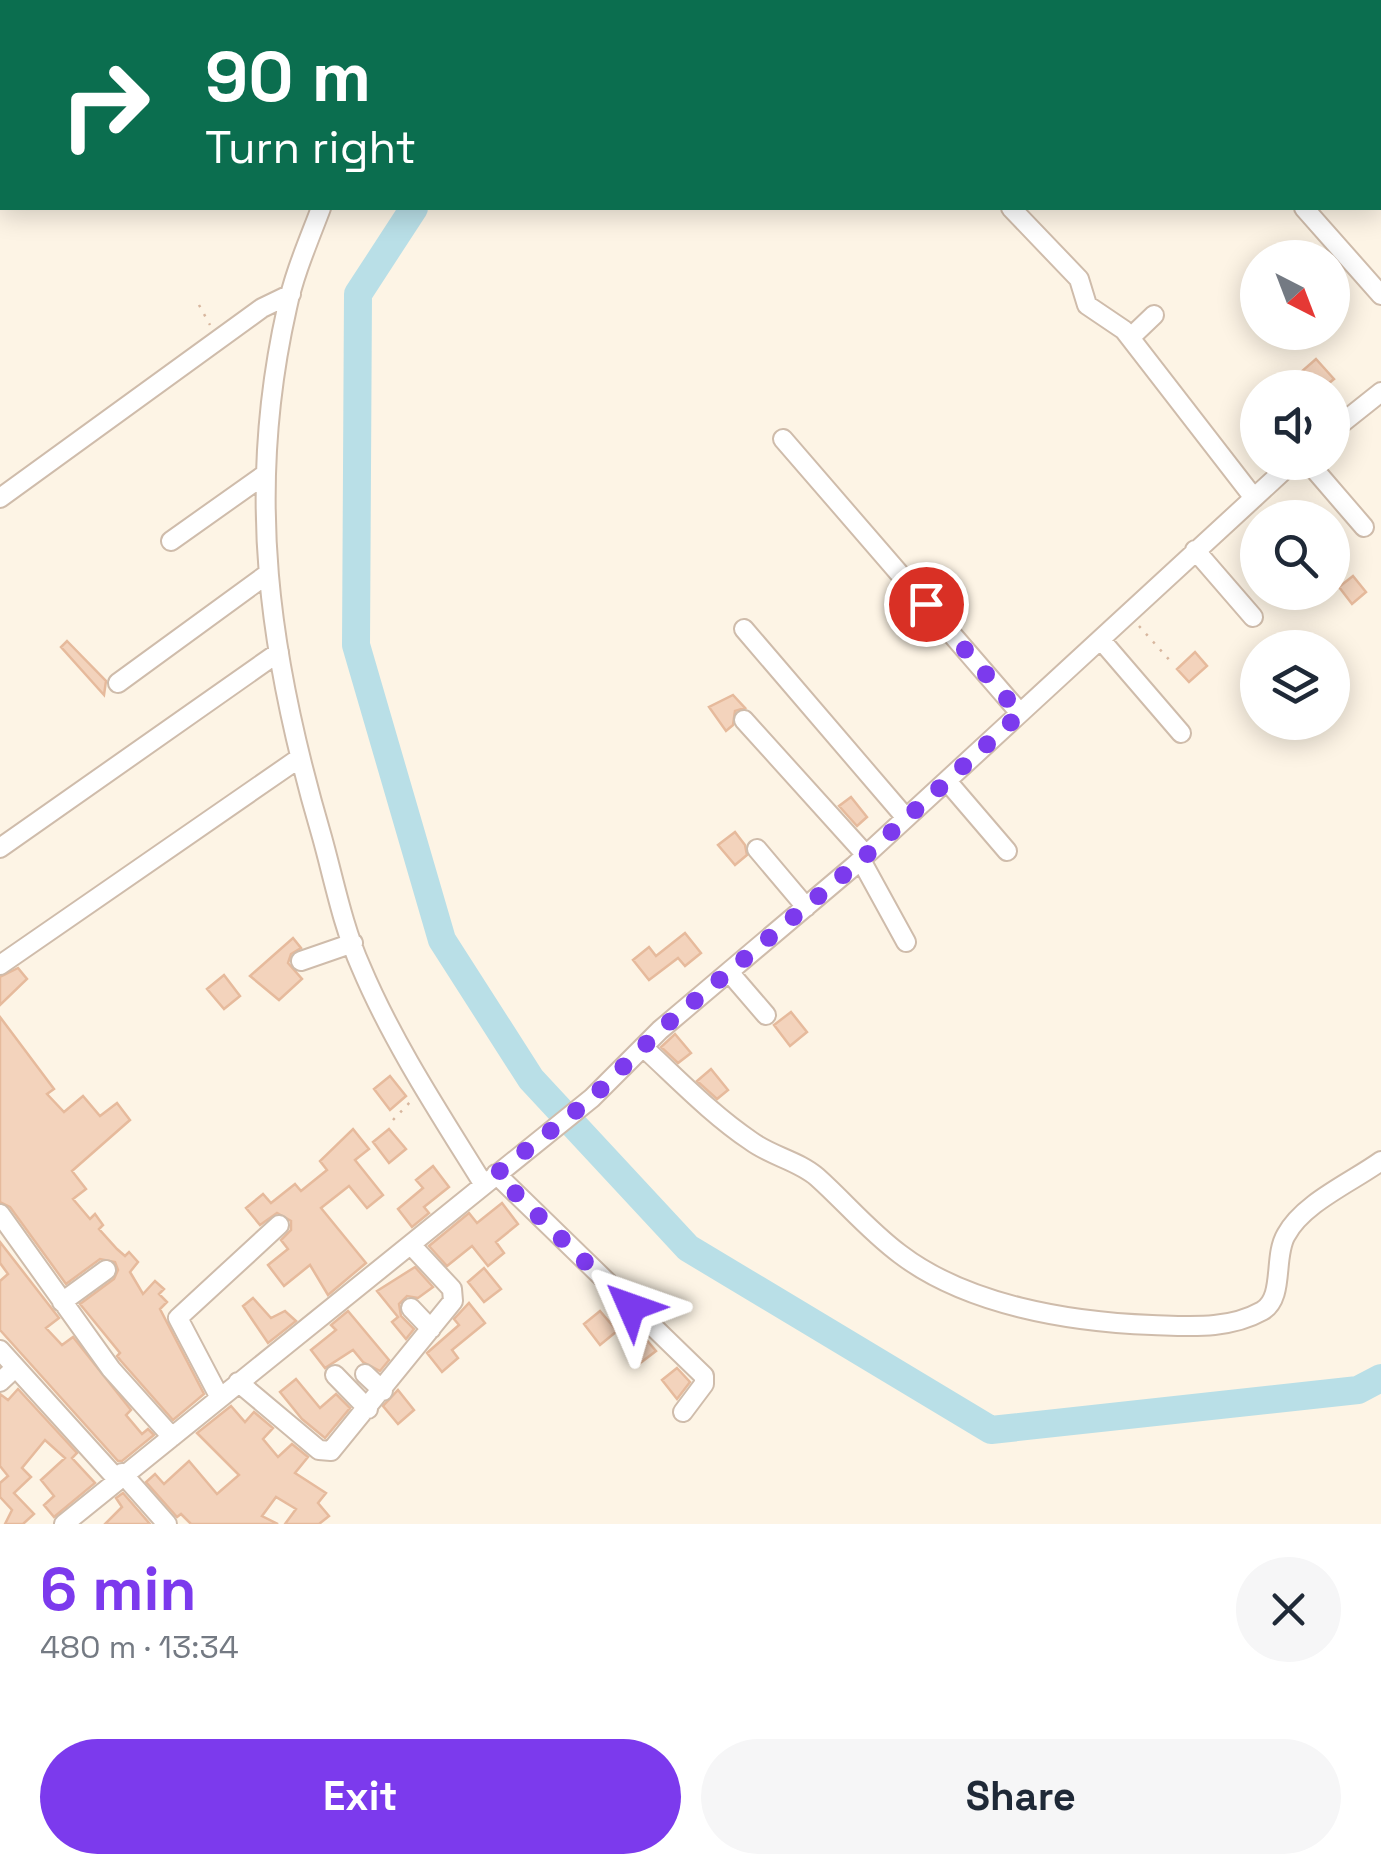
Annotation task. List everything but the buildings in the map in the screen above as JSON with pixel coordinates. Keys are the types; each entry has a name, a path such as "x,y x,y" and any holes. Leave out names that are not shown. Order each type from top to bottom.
{"street":[{"path":"320,210 291,294 270,408 264,475 266,575 298,759 353,943 360,966 426,1092 490,1179 704,1376 704,1384 683,1412"},
{"path":"1013,210 1079,279 1087,305 1130,338 1254,498"},
{"path":"1306,210 1381,295"},
{"path":"0,498 218,340 291,294"},
{"path":"1130,338 1154,316"},
{"path":"1350,418 1379,398"},
{"path":"784,439 1020,714"},
{"path":"170,541 264,475"},
{"path":"64,1524 119,1475 172,1437 361,1281 412,1246 592,1098 643,1047 863,858 1274,480"},
{"path":"1324,480 1364,527"},
{"path":"1195,550 1253,617"},
{"path":"118,683 266,575"},
{"path":"744,629 906,818"},
{"path":"1101,640 1181,734"},
{"path":"0,848 279,652"},
{"path":"744,720 863,858 906,942"},
{"path":"0,965 298,759"},
{"path":"947,781 1006,851"},
{"path":"758,849 806,907"},
{"path":"300,960 353,943"},
{"path":"729,972 766,1015"},
{"path":"643,1047 724,1122 775,1158 815,1175 900,1254 934,1276 1037,1310 1113,1324 1199,1327 1232,1323 1266,1309 1274,1299 1277,1262 1286,1234 1310,1211 1381,1162"},
{"path":"0,1214 111,1369 172,1437"},
{"path":"220,1398 177,1324 178,1318 279,1224"},
{"path":"238,1382 324,1452 331,1451 383,1391 454,1294 412,1246"},
{"path":"62,1302 106,1270"},
{"path":"411,1308 431,1329"},
{"path":"0,1350 167,1524"},
{"path":"0,1382 15,1368"},
{"path":"365,1374 383,1391"},
{"path":"335,1375 368,1408"}],"path":[{"path":"199,305 218,340"},
{"path":"1128,614 1172,664"},
{"path":"393,1120 426,1092"}],"waterway":[{"path":"413,210 358,294 356,645 442,940 531,1079 688,1248 991,1430 1358,1390 1381,1378"}],"route":[{"path":"631,1307 496,1174 592,1098 660,1030 861,860 1020,714 926,604"}]}
